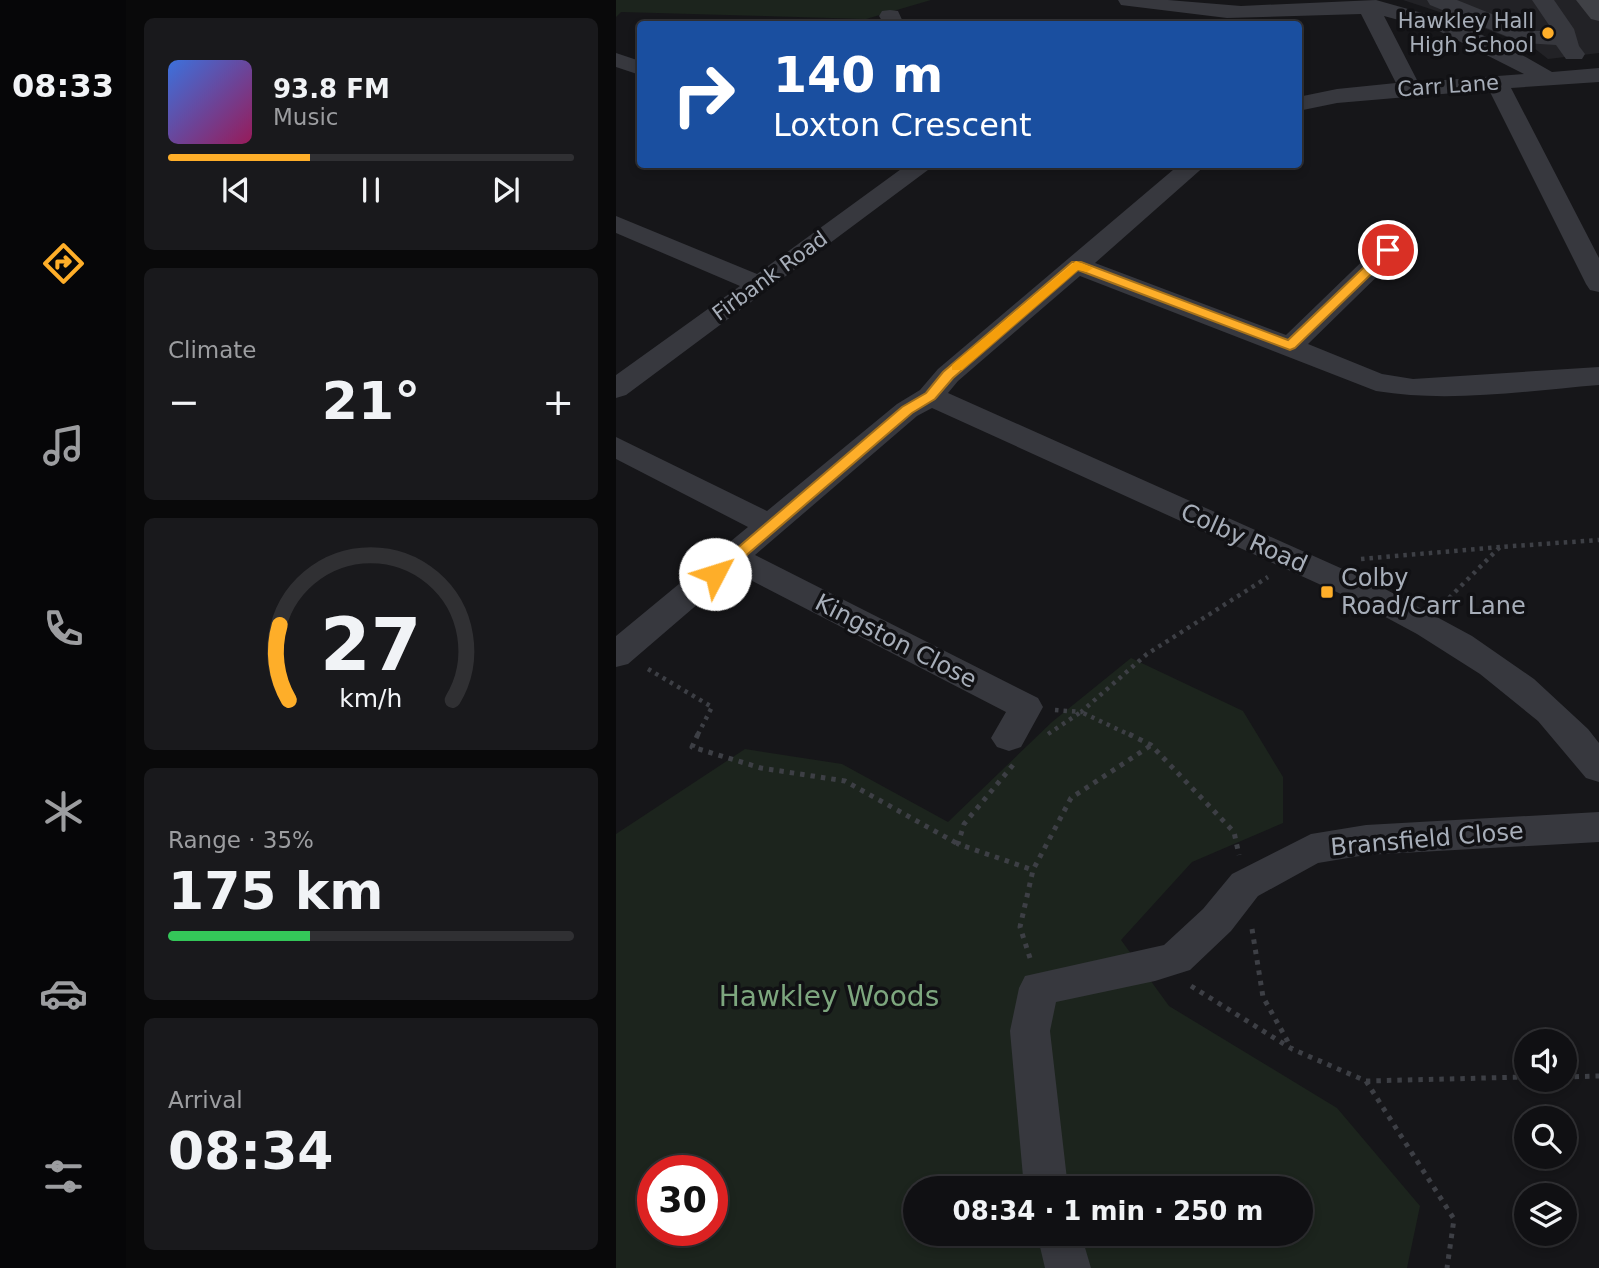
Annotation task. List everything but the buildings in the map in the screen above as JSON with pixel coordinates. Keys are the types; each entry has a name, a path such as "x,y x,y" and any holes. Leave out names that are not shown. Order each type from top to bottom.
{"street":[{"path":"1129,0 1185,11 1243,12 1367,4 1412,15 1508,54 1548,79"},
{"path":"1438,0 1531,38 1564,33"},
{"path":"1543,0 1564,33 1568,47 1595,75"},
{"path":"1489,1 1564,33"},
{"path":"1367,4 1410,89"},
{"path":"616,60 637,67"},
{"name":"Carr Lane","path":"1302,103 1337,96 1595,75"},
{"path":"1497,83 1599,284"},
{"path":"618,654 907,410 930,396 948,375 1190,168"},
{"name":"Firbank Road","path":"616,389 916,170"},
{"path":"616,224 758,284"},
{"path":"1290,346 1384,255 1350,250"},
{"path":"1076,265 1290,346 1376,382 1413,388 1599,376"},
{"name":"Colby Road","path":"930,396 1426,623 1456,640 1551,713 1599,768"},
{"path":"616,447 771,526"},
{"name":"Kingston Close","path":"734,558 1026,707 1021,747"},
{"name":"Bransfield Close","path":"1039,988 1176,958 1217,920 1245,885 1311,849 1366,840 1599,827"},
{"path":"1039,988 1031,1031 1045,1176"},
{"path":"1062,1246 1068,1268"}],"path":[{"path":"958,844 964,824 1021,747 1081,712 1147,654 1270,575 1301,564 1599,540"},
{"path":"1426,623 1500,547"},
{"path":"618,654 712,707 692,747 761,768 845,782 958,844 1033,870"},
{"path":"1081,712 1151,745 1234,832 1263,997 1292,1049"},
{"path":"1039,988 1020,927 1033,870 1071,798 1151,745"},
{"path":"1155,964 1292,1049 1366,1080 1514,1077"},
{"path":"1577,1077 1599,1076"},
{"path":"1366,1080 1454,1219 1447,1268"}],"shaded area":[{"name":"Hawkley Hall High School","path":"1403,0 1599,0 1599,53 1548,59 1534,48 1461,19"}],"green space":[{"path":"616,0 931,0 866,19 621,12 616,17"},
{"name":"Hawkley Woods","path":"1131,658 1243,711 1283,777 1283,823 1192,862 1121,940 1169,1006 1337,1108 1420,1206 1407,1268 616,1268 616,834 745,749 842,764 948,822 1052,722"}],"slow traffic":[{"path":"957,367 1076,265 1087,268"}],"place":[{"name":"Hawkley Hall High School","path":"1548,33"},
{"name":"Colby Road/Carr Lane","path":"1327,592"}],"route":[{"path":"715,574 907,410 930,396 948,375 1076,265 1290,346 1388,250"}]}
